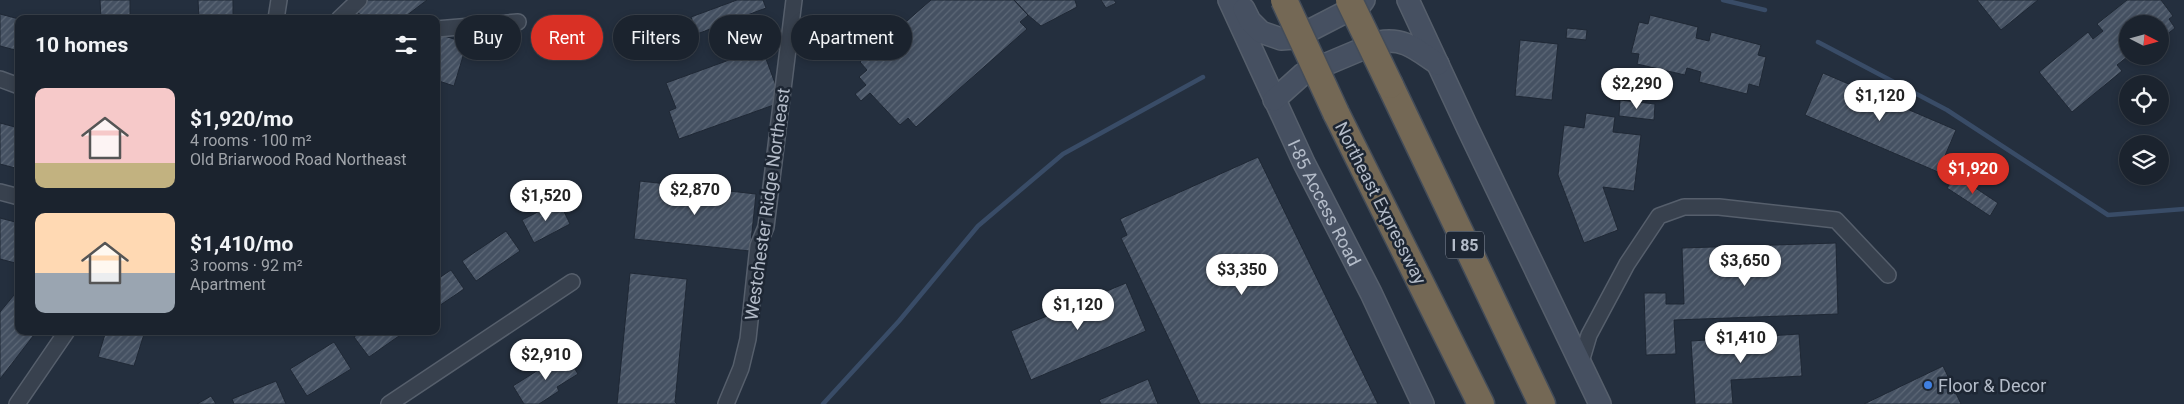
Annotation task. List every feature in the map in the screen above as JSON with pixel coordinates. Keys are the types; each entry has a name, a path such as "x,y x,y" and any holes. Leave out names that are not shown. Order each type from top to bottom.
{"highway":[{"name":"Northeast Expressway","path":"1284,0 1336,113 1481,404"},
{"name":"I 85","path":"1349,0 1542,404"}],"main road":[{"name":"I-85 Access Road","path":"1229,0 1304,163 1372,292 1423,404"},
{"path":"1239,0 1250,21 1261,32 1281,40 1295,38 1361,4 1364,0"},
{"path":"1408,0 1600,404"},
{"path":"1274,100 1304,74 1380,42 1391,40 1405,42 1438,64"},
{"path":"1304,74 1295,92 1293,109 1295,129 1304,163"}],"street":[{"path":"277,15 279,0"},
{"path":"343,15 360,0"},
{"name":"Westchester Ridge Northeast","path":"726,404 741,368 748,339 758,246 766,227 794,0"},
{"path":"440,28 455,27"},
{"path":"0,79 15,85"},
{"path":"0,192 15,197"},
{"path":"1581,362 1590,335 1627,264 1659,216 1684,207 1719,206 1836,220 1888,275"},
{"path":"389,404 572,282"},
{"path":"17,404 64,335"}],"building":[{"path":"100,0 130,0 130,15 101,15"},
{"path":"198,0 233,0 233,15 199,15"},
{"path":"366,0 427,0 407,15 360,15 355,8"},
{"path":"737,0 763,0 766,8 747,15 709,15 709,29 699,33 699,15 696,15"},
{"path":"931,0 1014,0 1028,15 1020,22 1027,29 916,127 908,118 900,125 870,93 861,101 855,94 866,85 859,77 867,70 860,62 862,60 912,60 912,17"},
{"path":"1014,0 1075,0 1077,7 1041,26"},
{"path":"1101,0 1114,0 1116,3 1106,8"},
{"path":"1977,0 2038,0 2001,30"},
{"path":"2127,0 2161,0 2173,16 2169,19 2169,15 2119,15 2119,63 2117,65 2122,71 2072,112 2039,72 2088,32 2093,39 2103,31 2097,24"},
{"path":"0,14 15,18 15,50 0,46"},
{"path":"1650,15 1698,27 1696,38 1709,41 1711,32 1761,45 1758,55 1766,57 1759,87 1749,84 1747,94 1699,82 1701,72 1687,68 1685,75 1637,64 1639,54 1631,53 1639,22 1648,24"},
{"path":"2169,19 2175,28 2169,33"},
{"path":"1567,28 1587,30 1586,40 1566,38"},
{"path":"441,35 455,39 455,60 462,60 454,86 440,81"},
{"path":"1520,40 1558,44 1552,100 1515,96"},
{"path":"729,60 766,60 782,102 679,139 669,111 676,108 666,83"},
{"path":"1823,73 1956,130 1938,172 1805,115"},
{"path":"1620,100 1655,104 1654,120 1619,116"},
{"path":"1586,113 1615,117 1613,132 1641,135 1634,191 1603,187 1618,230 1584,243 1558,175 1564,125 1584,128"},
{"path":"0,123 15,127 15,168 0,164"},
{"path":"1258,157 1378,404 1200,404 1121,238 1127,235 1120,219"},
{"path":"1956,175 1998,203 1990,216 1947,188"},
{"path":"640,181 756,194 750,251 634,239"},
{"path":"559,201 570,224 534,243 522,220"},
{"path":"0,218 15,222 15,263 0,259"},
{"path":"506,231 520,251 476,281 462,261"},
{"path":"1836,243 1838,314 1674,320 1676,354 1646,355 1644,293 1666,293 1666,304 1684,304 1682,248"},
{"path":"451,270 464,289 440,305 440,277"},
{"path":"630,273 687,279 675,402 677,404 617,404"},
{"path":"1126,283 1146,331 1031,380 1011,331"},
{"path":"15,294 15,335 34,335 0,379 0,312"},
{"path":"1799,334 1802,376 1731,380 1733,404 1695,404 1691,341"},
{"path":"105,335 144,335 134,366 98,357"},
{"path":"357,335 400,335 369,357 354,337"},
{"path":"334,342 351,369 307,396 290,369"},
{"path":"565,353 578,374 557,387 559,391 539,404 524,404 513,386"},
{"name":"Floor & Decor","path":"1943,366 1961,404 1864,404"},
{"path":"1148,379 1158,404 1101,404 1099,400"},
{"path":"276,381 286,404 234,404 232,399"},
{"path":"211,396 216,404 197,404"}],"waterway":[{"path":"1723,0 1765,10"},
{"path":"1818,42 1947,110 2108,215 2184,209"},
{"path":"823,404 899,321 978,226 1063,154 1203,77"}],"place":[{"name":"Floor & Decor","path":"1928,385"}]}
